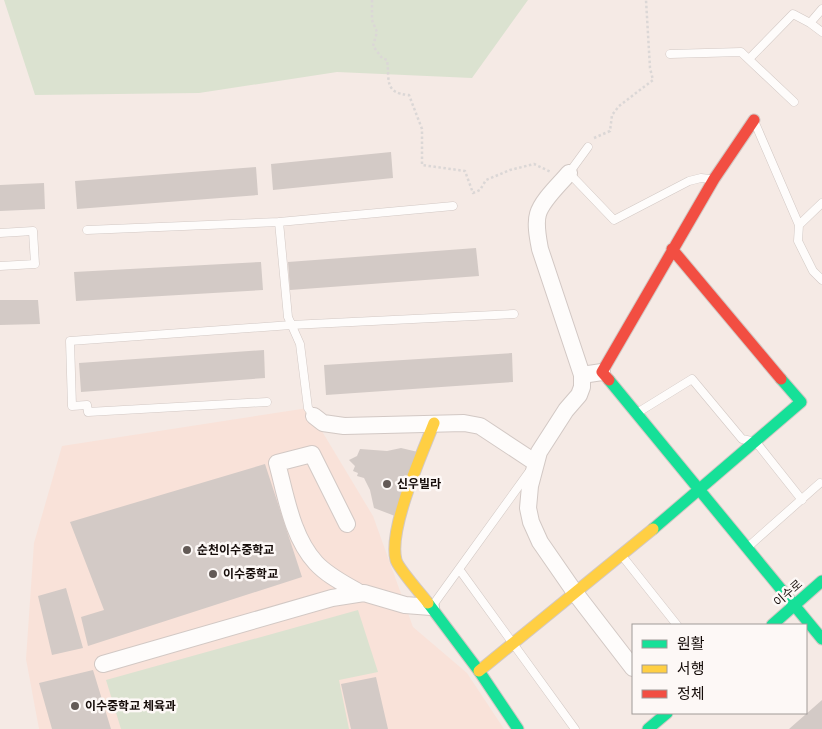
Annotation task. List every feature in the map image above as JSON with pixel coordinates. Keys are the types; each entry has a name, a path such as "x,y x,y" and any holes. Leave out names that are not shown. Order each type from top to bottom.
{"street":[{"path":"602,372 714,179 754,120"},
{"path":"565,177 542,205 538,214 540,249 582,375 582,387 539,452 529,495 528,508 530,522 540,542 576,594 632,667"},
{"path":"479,671 622,556 801,402 672,249"},
{"path":"582,375 602,372"},
{"path":"602,372 822,639"},
{"path":"314,416 323,423 344,426 464,422 480,426 536,463"},
{"path":"434,423 403,505 395,542 396,561 479,671 518,729"},
{"path":"348,524 312,454 277,463 295,525 306,549 316,563 330,575 360,594"},
{"name":"이수로","path":"773,624 822,581"},
{"path":"103,664 332,598 364,593 405,606 432,607"},
{"path":"648,729 666,714"}],"lane":[{"path":"810,23 822,9"},
{"path":"749,59 793,14 822,32"},
{"path":"670,54 741,52 794,102"},
{"path":"754,120 799,225 798,242 813,271 822,280"},
{"path":"588,147 565,177 614,220 689,180 701,178 714,179"},
{"path":"799,225 822,203"},
{"path":"87,230 279,222 453,206"},
{"path":"279,222 288,317 300,344 308,408 314,416"},
{"path":"0,233 33,232 35,264 0,266"},
{"path":"267,402 88,412 87,405 72,406 70,341 291,325 514,314"},
{"path":"637,413 692,378 742,439 756,442 802,500"},
{"path":"432,607 536,463"},
{"path":"748,548 820,483"},
{"path":"622,556 676,624"},
{"path":"459,569 574,729"}],"path":[{"path":"372,0 372,20 377,32 373,46 382,58 387,60 387,77 394,92 409,95 413,102 422,129 422,166 465,171 473,193 480,190 486,180 497,174 534,164 565,177"},
{"path":"588,147 587,140 610,131 612,115 619,106 653,80 650,68 646,0"}],"shaded area":[{"name":"이수중학교","path":"308,408 373,516 413,627 467,673 504,729 39,729 26,659 34,543 62,446"}],"green space":[{"path":"4,0 528,0 472,78 337,72 199,93 35,95"},
{"path":"358,610 378,672 339,680 349,729 121,729 106,680"}],"building":[{"path":"391,152 393,178 273,190 271,164"},
{"path":"256,167 258,195 77,209 75,181"},
{"path":"44,183 45,209 0,211 0,185"},
{"path":"476,248 479,276 290,290 288,262"},
{"path":"261,262 263,290 76,301 74,272"},
{"path":"0,300 38,300 40,324 0,325"},
{"path":"264,350 265,378 81,392 79,363"},
{"path":"512,353 513,382 326,395 324,365"},
{"name":"신우빌라","path":"401,448 418,452 395,516 374,508 370,490 364,478 357,476 358,473 353,471 355,466 349,460 357,456 360,449 387,451"},
{"name":"순천이수중학교","path":"265,464 302,577 88,646 81,617 104,610 70,522"},
{"path":"66,588 83,648 52,655 38,596"},
{"name":"이수중학교 체육과","path":"93,670 111,729 52,729 39,683"},
{"path":"376,677 388,729 351,729 341,684"},
{"path":"822,700 822,729 789,729 807,714"}],"traffic: fast":[{"path":"653,529 801,402 781,379"},
{"path":"609,380 822,639"},
{"path":"773,624 822,581"},
{"path":"428,603 479,671 518,729"},
{"path":"648,729 666,714"}],"traffic: slow":[{"path":"428,603 398,564 395,546 401,511 434,423"},
{"path":"479,671 653,529"}],"traffic: jam":[{"path":"609,380 602,372 714,179 754,120"},
{"path":"672,249 781,379"}],"place":[{"name":"신우빌라","path":"387,484"},
{"name":"순천이수중학교","path":"187,550"},
{"name":"이수중학교","path":"213,574"},
{"name":"이수중학교 체육과","path":"75,706"}]}
